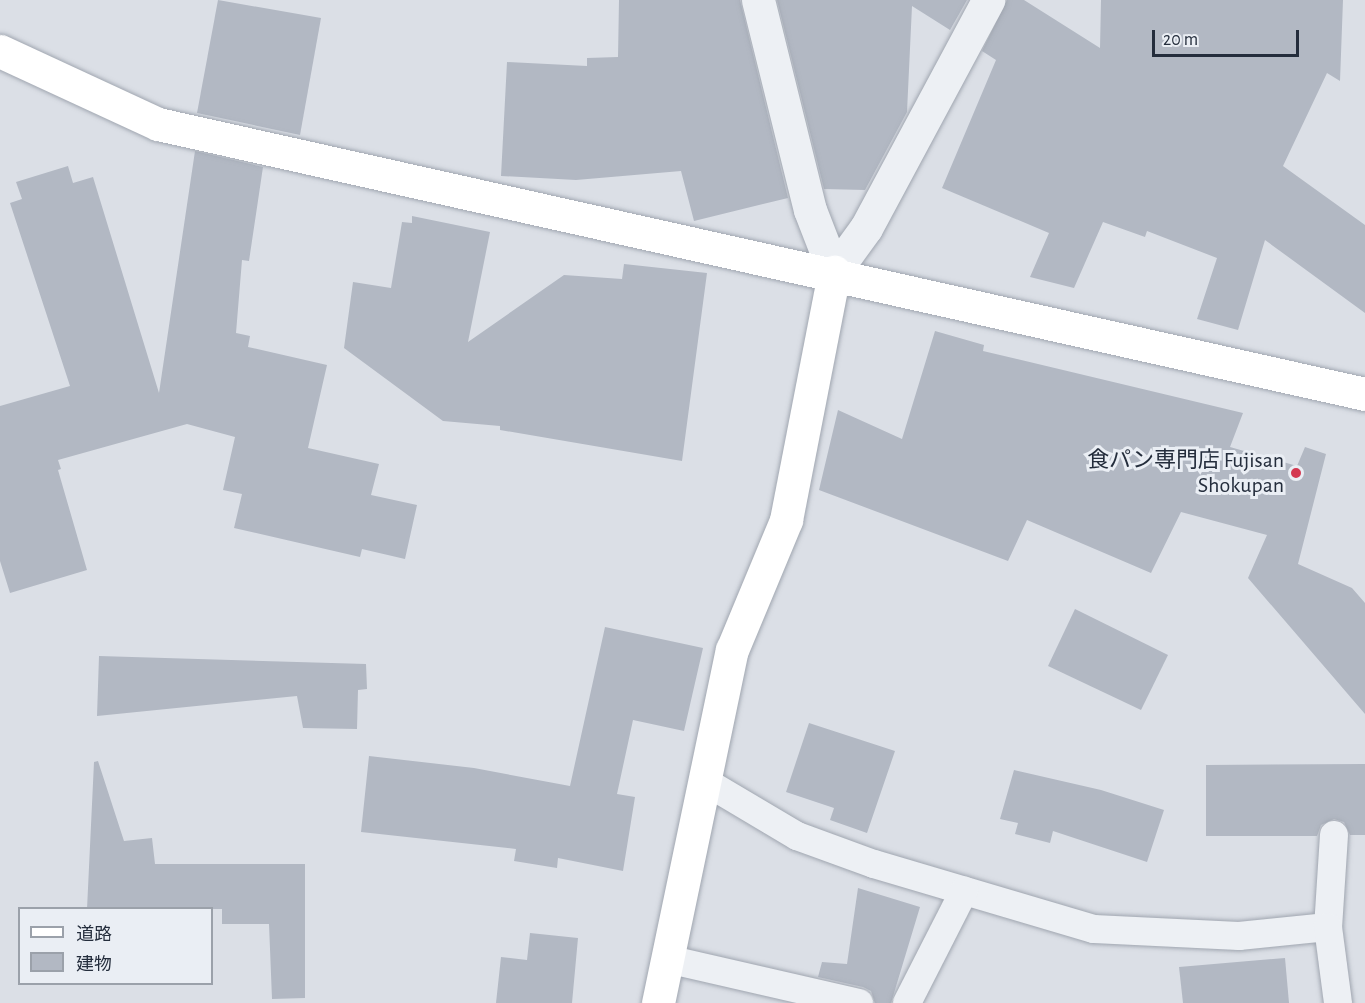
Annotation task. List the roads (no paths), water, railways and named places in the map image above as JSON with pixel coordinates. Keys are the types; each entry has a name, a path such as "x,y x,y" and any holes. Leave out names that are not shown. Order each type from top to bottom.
{"street":[{"path":"758,0 810,210 834,272"},
{"path":"658,1003 732,650 786,520 834,272 866,228 988,0"},
{"path":"0,51 158,124 834,272 1365,394"}],"lane":[{"path":"706,782 797,836 964,891 1094,929 1239,936 1328,927"},
{"path":"1334,835 1328,927 1338,1003"},
{"path":"908,1003 964,891"},
{"path":"667,959 859,1003"}],"place":[{"name":"食パン専門店 Fujisan Shokupan","path":"1296,473"}]}
